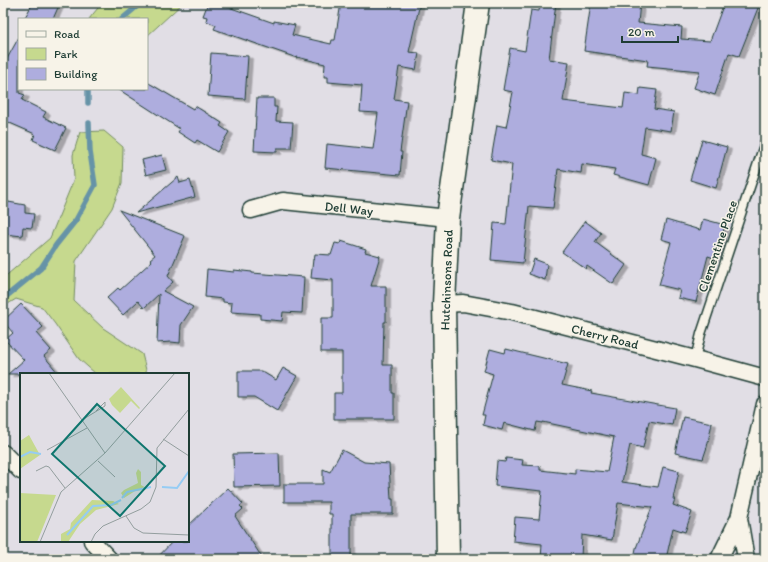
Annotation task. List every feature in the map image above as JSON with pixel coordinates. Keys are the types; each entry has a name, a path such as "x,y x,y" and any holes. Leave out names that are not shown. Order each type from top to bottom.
{"street":[{"name":"Hutchinsons Road","path":"448,559 444,304 448,218 478,3"},
{"name":"Dell Way","path":"251,210 283,201 448,218"},
{"name":"Cherry Road","path":"444,304 463,303 512,312 765,378"},
{"path":"719,559 739,518 765,404"},
{"path":"3,453 20,470"},
{"path":"739,518 746,559"},
{"path":"93,542 109,559"}],"lane":[{"name":"Clementine Place","path":"695,359 700,334 765,142"}],"green space":[{"path":"102,3 183,3 148,35 148,18 90,18"},
{"path":"104,131 123,147 122,183 112,208 76,261 74,301 103,328 142,354 147,373 95,373 79,359 42,307 16,299 3,307 3,279 50,238 74,179 73,155 80,132"}],"building":[{"path":"33,3 60,3 53,18 25,18"},
{"path":"208,3 217,3 274,23 274,21 295,25 292,35 331,44 332,40 335,40 341,3 420,3 409,52 419,53 416,70 399,67 394,99 407,101 400,152 402,152 400,175 325,168 327,144 373,149 378,113 360,112 362,85 328,82 328,77 324,77 325,64 297,58 214,29 216,25 206,21 207,17 203,16"},
{"path":"540,3 556,3 549,59 569,62 563,101 623,108 625,93 639,95 640,88 657,90 654,109 674,112 671,131 645,127 641,154 656,158 649,185 613,175 615,169 582,164 581,173 558,169 553,208 529,206 523,263 491,260 494,223 506,224 512,164 491,160 497,125 506,127 513,92 503,90 510,48 525,51 531,10 539,11"},
{"path":"591,3 640,3 638,23 682,27 681,39 710,41 724,3 760,3 739,56 729,53 715,95 694,88 700,71 647,66 648,60 584,51"},
{"path":"18,39 18,90 19,93 25,95 22,100 46,112 43,117 66,128 55,150 33,140 35,134 3,120 3,66"},
{"path":"211,53 248,56 245,99 208,96"},
{"path":"148,83 193,109 195,106 222,123 220,126 229,132 217,152 197,140 195,143 178,132 180,129 120,90 148,90"},
{"path":"257,98 274,98 274,107 277,107 276,121 293,122 291,148 277,148 277,152 254,151"},
{"path":"702,140 727,147 716,188 690,180"},
{"path":"162,155 166,170 146,175 142,160"},
{"path":"178,177 180,183 190,180 195,197 136,213"},
{"path":"3,201 25,205 25,213 34,214 32,228 23,227 22,236 5,234 6,231 3,230"},
{"path":"119,210 185,236 168,276 173,282 163,291 193,307 181,325 180,343 157,343 159,294 144,308 138,301 123,315 107,298 118,288 120,290 152,261 150,259 155,255"},
{"path":"703,219 725,225 717,254 715,254 714,258 708,256 696,302 678,298 680,290 659,285 671,242 661,239 666,220 700,230"},
{"path":"585,221 601,233 595,242 626,265 613,284 587,266 586,269 562,252"},
{"path":"341,241 366,249 365,252 380,256 371,286 386,286 386,322 384,322 383,365 392,365 394,419 334,419 334,393 342,393 342,352 321,352 321,318 333,318 333,280 311,278 315,254 331,255 335,243 340,244"},
{"path":"534,259 547,264 545,280 529,274"},
{"path":"207,269 234,272 234,270 304,277 302,313 283,312 282,321 260,319 260,314 231,312 232,303 223,302 223,299 205,297"},
{"path":"21,304 43,327 36,333 51,350 44,356 58,373 8,374 24,360 5,340 13,333 3,321"},
{"path":"490,349 505,353 506,349 568,364 562,385 592,391 591,393 675,408 672,425 649,421 643,448 630,445 622,482 658,487 663,467 679,471 673,505 692,512 685,532 673,528 666,559 634,559 636,548 652,507 618,503 612,540 582,535 581,559 541,559 542,544 513,541 515,517 539,519 542,491 495,486 497,461 505,462 506,458 523,460 522,465 540,466 540,470 575,474 575,469 607,472 614,437 543,422 537,422 535,431 504,423 502,430 483,425 485,415 482,415 493,374 484,371"},
{"path":"283,368 297,376 277,411 254,397 238,397 238,371 261,371 276,380"},
{"path":"683,417 712,423 703,459 675,453"},
{"path":"342,450 364,462 389,464 393,514 351,514 351,558 332,558 332,514 329,514 329,502 284,502 284,484 323,484 323,469 330,472"},
{"path":"279,453 280,486 234,487 233,454"},
{"path":"228,488 243,504 240,506 243,509 235,516 263,559 156,559 172,542 189,542 189,525"}],"waterway":[{"path":"123,18 141,3"},
{"path":"88,90 88,103"},
{"path":"3,299 41,268 56,245 76,220 95,185 90,152 89,123"}]}
